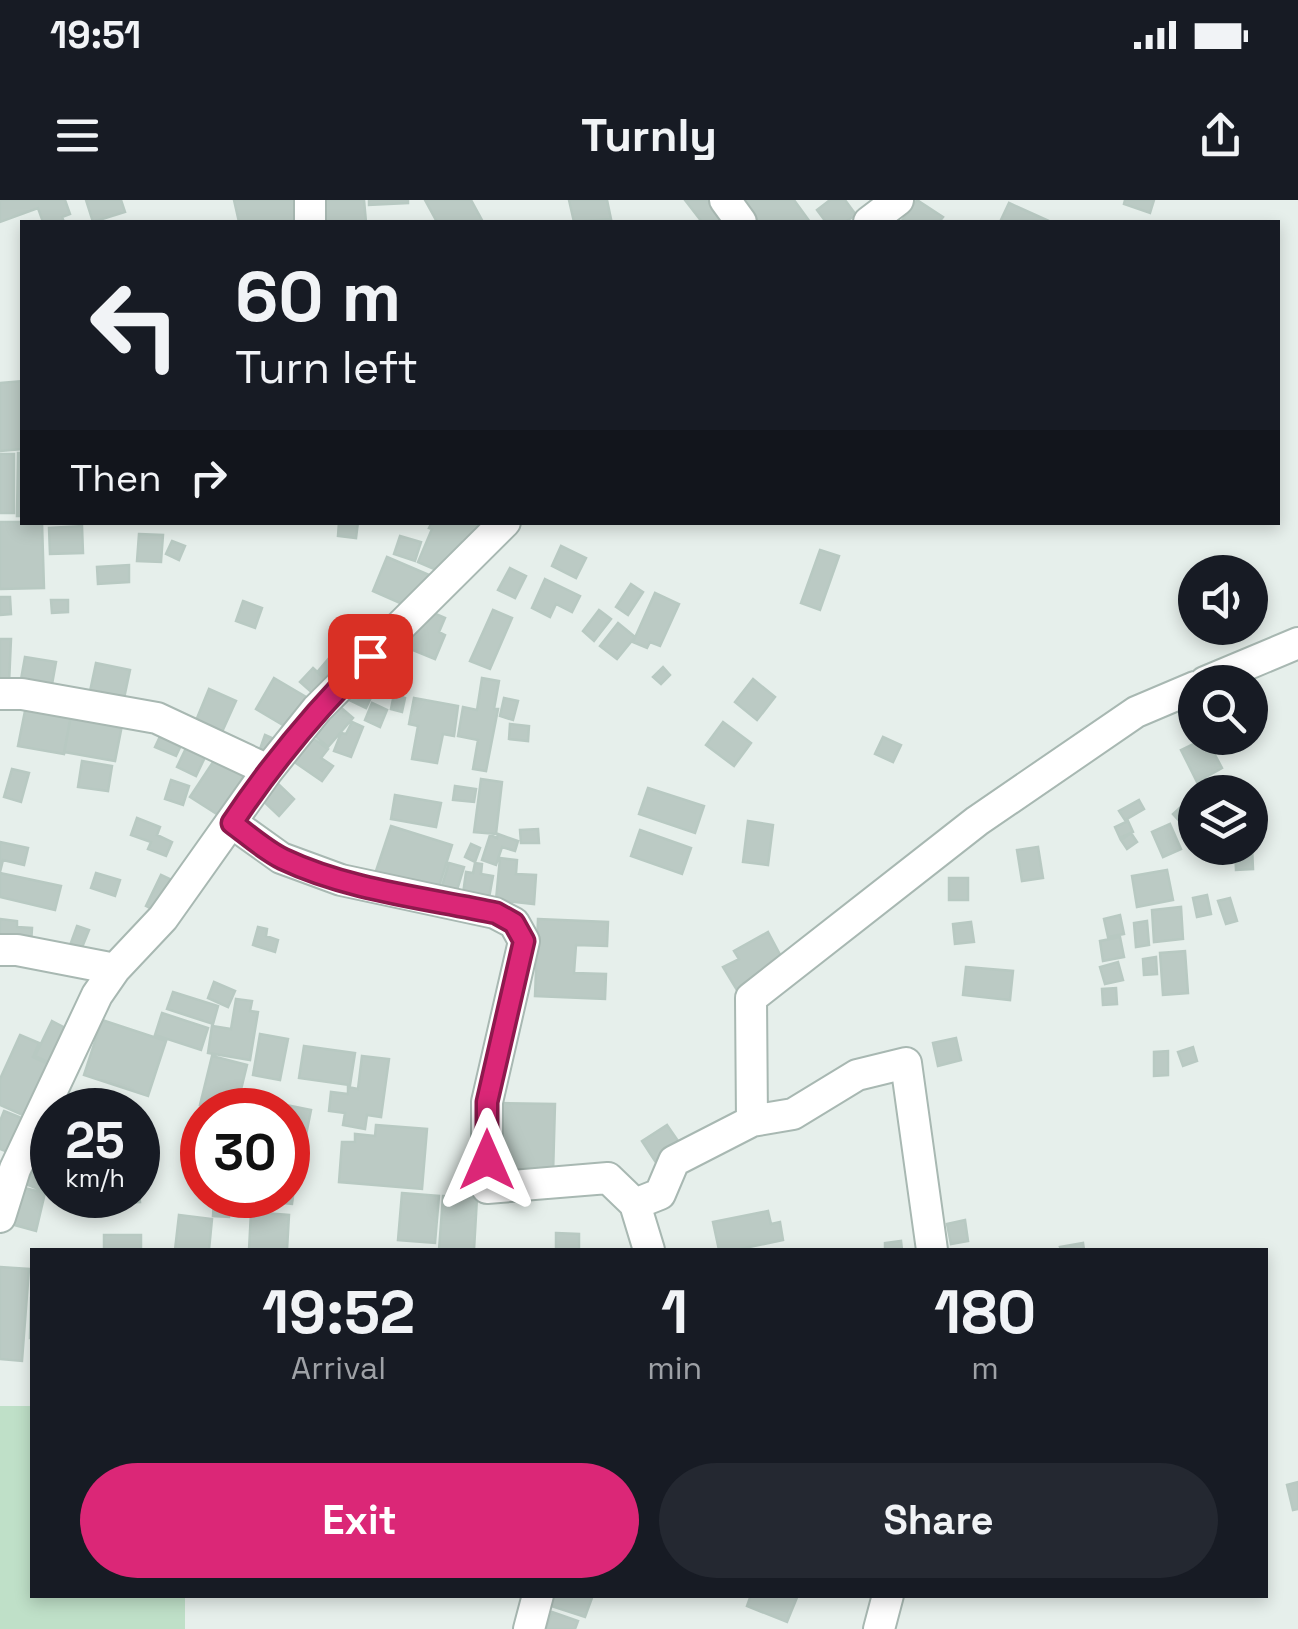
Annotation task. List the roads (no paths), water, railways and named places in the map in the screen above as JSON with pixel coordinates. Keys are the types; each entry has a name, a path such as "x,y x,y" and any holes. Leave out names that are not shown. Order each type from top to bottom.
{"street":[{"path":"872,220 898,200"},
{"path":"0,1217 23,1152 96,995 163,918 268,770 317,709 502,525"},
{"path":"1246,665 1298,643"},
{"path":"0,694 22,694 157,718 268,770"},
{"path":"752,1120 751,998 977,821 1136,712 1178,694"},
{"path":"232,823 281,858 341,880 496,913 514,923 524,941 487,1102 487,1188 608,1178 635,1204 648,1248"},
{"path":"0,950 115,969"},
{"path":"635,1204 660,1194 674,1160 752,1120 794,1114 857,1075 906,1063 932,1248"},
{"path":"530,1629 537,1598"},
{"path":"879,1629 887,1598"}]}
